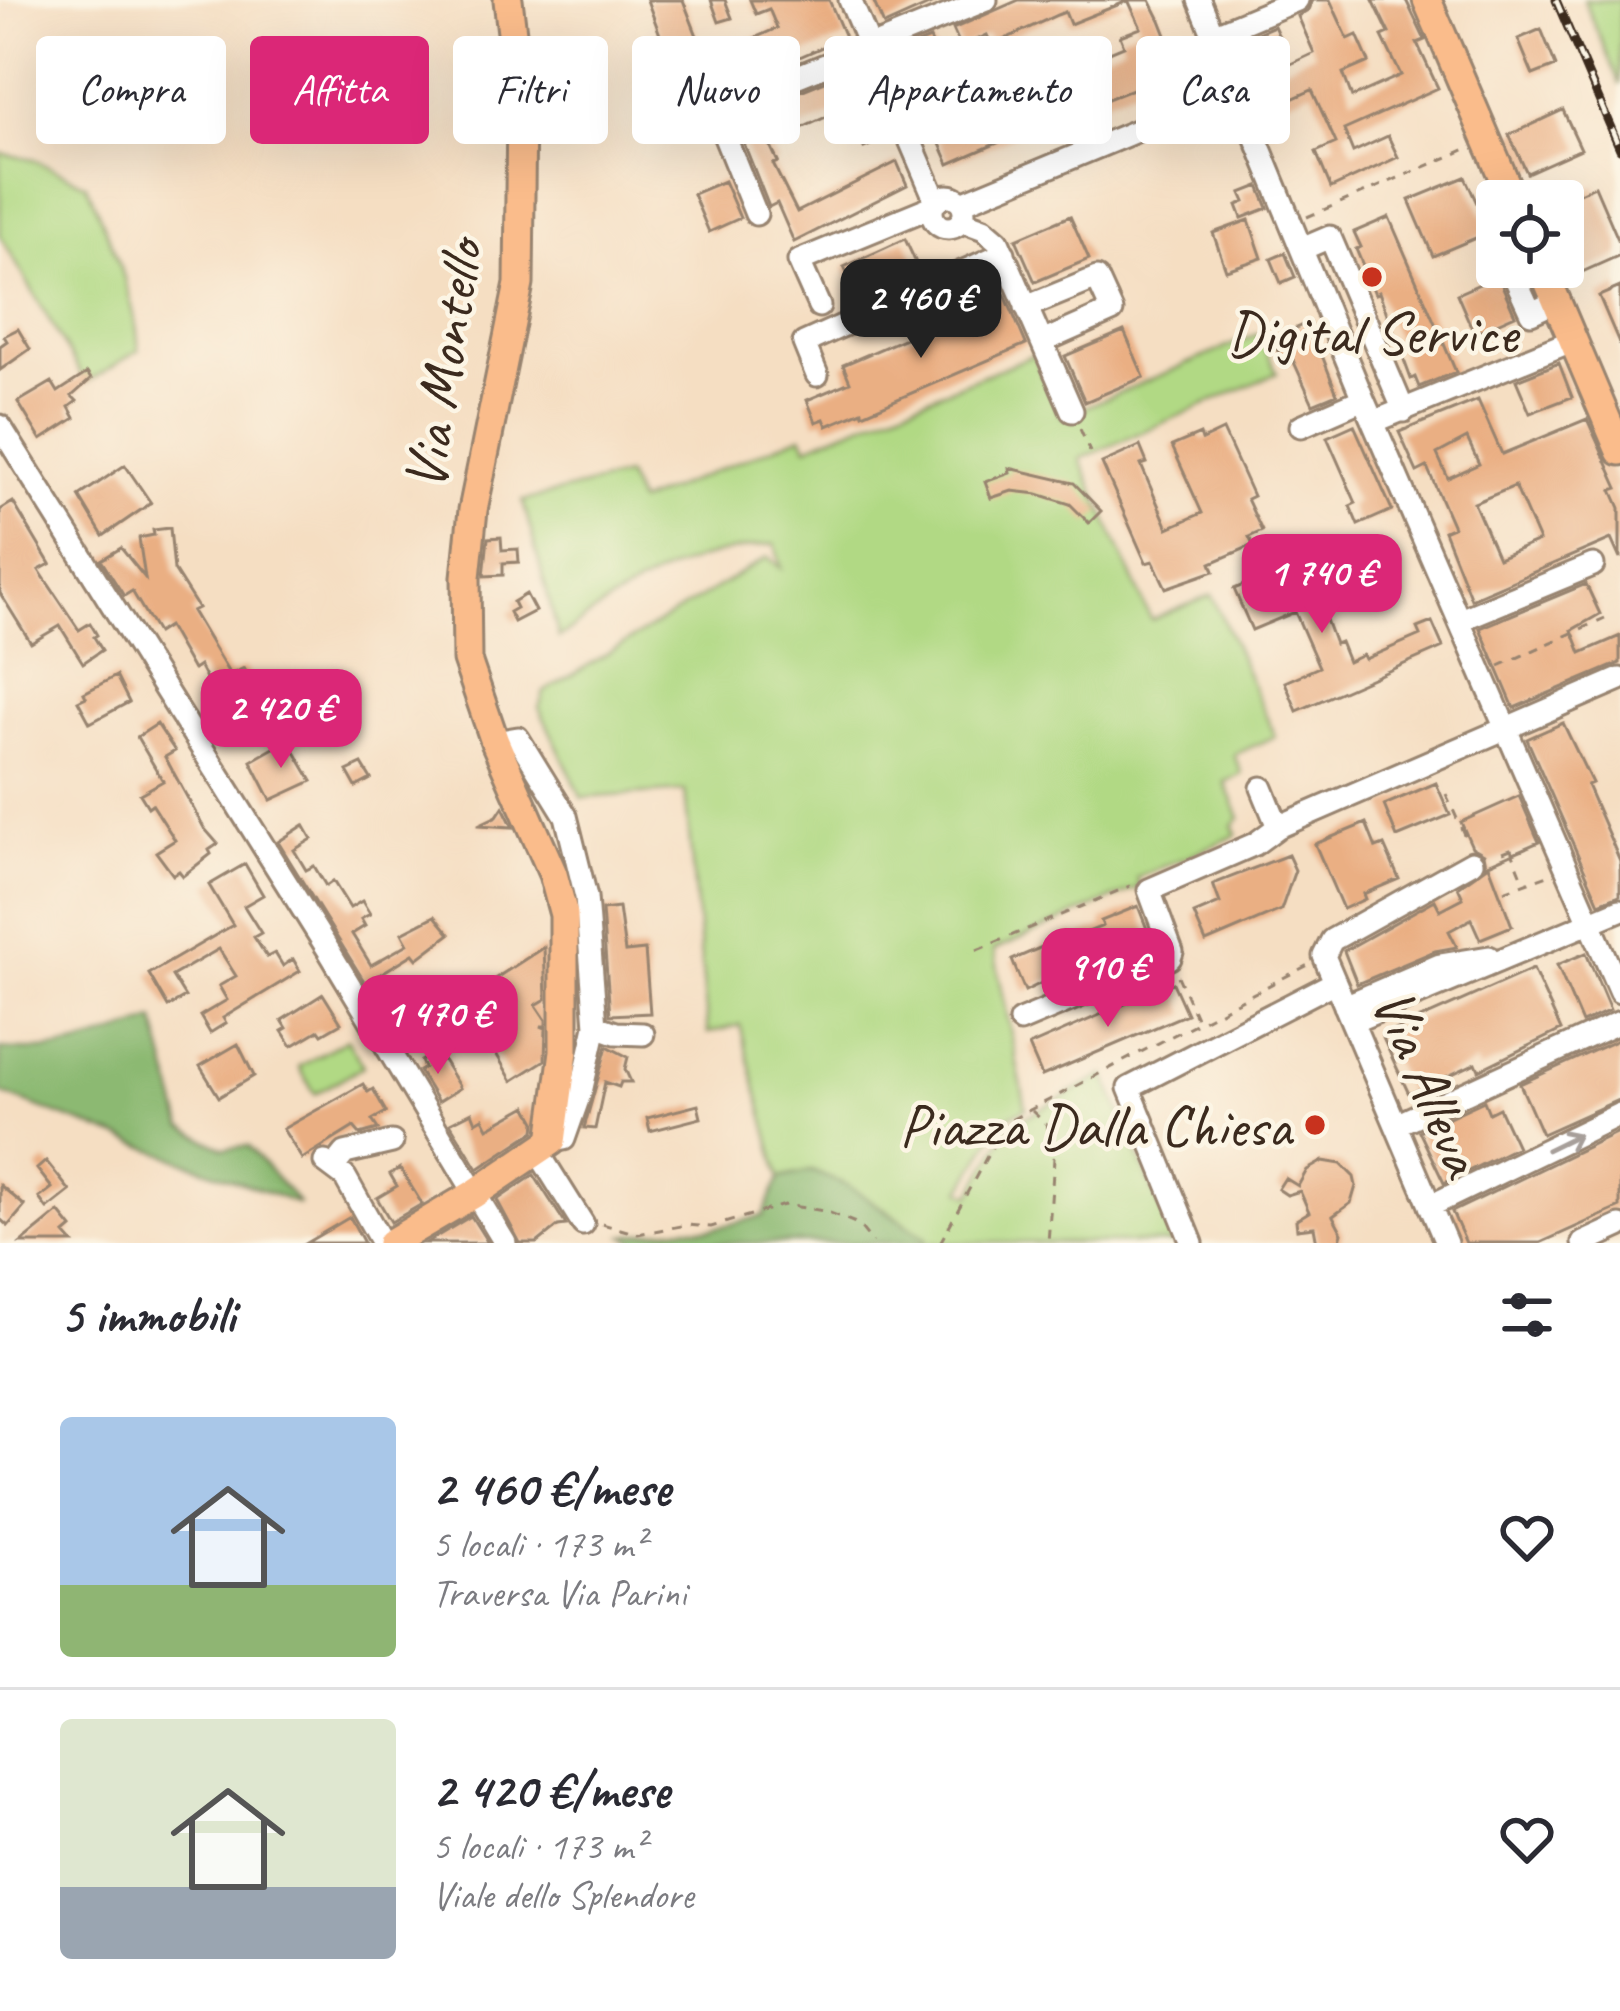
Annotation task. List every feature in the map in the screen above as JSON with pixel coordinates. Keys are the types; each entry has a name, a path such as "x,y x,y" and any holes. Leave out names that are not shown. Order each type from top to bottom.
{"main road":[{"name":"Via Montello","path":"508,0 521,106 519,284 473,510 466,577 467,659 495,742 554,874 564,915 564,1052 545,1146"},
{"path":"1427,0 1504,180"},
{"path":"1551,288 1557,301 1558,347 1620,451"},
{"path":"386,1243 474,1194 545,1146"}],"street":[{"path":"850,0 866,36"},
{"path":"896,36 986,0"},
{"path":"1199,0 1213,35 1297,0"},
{"path":"910,144 934,203 934,221 953,227 962,212 1136,134"},
{"path":"728,144 756,214"},
{"path":"1258,144 1506,730 1514,769 1620,992"},
{"path":"818,307 799,261 934,203"},
{"path":"962,212 991,233 1004,254 1072,411"},
{"path":"1302,249 1330,237 1404,411"},
{"path":"817,375 804,343 1004,254"},
{"path":"1026,308 1097,278 1112,311 1042,342"},
{"path":"1520,288 1531,313 1557,301"},
{"path":"1373,422 1558,347"},
{"path":"1301,425 1363,399"},
{"path":"0,426 329,951 505,1243"},
{"path":"1460,620 1593,565"},
{"path":"1020,1021 1167,959 1172,952 1150,890 1256,844 1278,827 1450,775 1506,730 1620,679"},
{"path":"495,742 518,738 566,816 586,897 596,1026 564,1139 545,1146 583,1224"},
{"path":"1262,788 1278,827"},
{"path":"1317,960 1332,940 1470,854"},
{"path":"1349,1014 1440,965 1464,958 1507,956 1620,910"},
{"name":"Via Alleva","path":"1317,960 1335,982 1446,1243"},
{"path":"1192,1243 1129,1088 1335,982"},
{"path":"1396,1125 1620,1022"},
{"path":"596,1026 643,1034"},
{"path":"1430,1206 1620,1114"},
{"path":"386,1243 345,1177 329,1165 345,1153 392,1142"},
{"path":"1583,1243 1620,1226"}],"path":[{"path":"1307,217 1471,147"},
{"path":"1072,411 1090,452"},
{"path":"1497,667 1605,618"},
{"path":"1450,775 1470,854"},
{"path":"1503,852 1513,848 1525,883"},
{"path":"1504,891 1550,874"},
{"path":"977,950 1138,882"},
{"path":"1167,959 1198,1022"},
{"path":"940,1243 1006,1123 1317,960"},
{"path":"1030,1109 1046,1124 1055,1144 1048,1243"},
{"path":"583,1224 597,1221 638,1234 686,1225 711,1227 784,1205 825,1211 858,1224 873,1243"}],"green space":[{"path":"1584,0 1620,0 1620,85"},
{"path":"0,153 34,160 86,184 120,265 139,350 86,383 0,235"},
{"path":"1258,334 1277,373 1080,459 1151,620 1212,595 1275,736 1234,755 1242,774 1225,782 1240,818 1233,825 1237,835 1137,878 1140,887 994,950 1026,1108 1003,1119 962,1190 971,1195 1009,1126 1105,1075 1175,1243 926,1243 925,1237 885,1209 811,1171 780,1178 740,1025 708,1033 685,791 582,798 539,708 544,692 768,557 781,568 775,544 712,555 660,574 559,638 523,501 626,476 638,503 802,435 807,446 1034,355 1062,417"},
{"path":"155,1020 183,1127 224,1149 248,1146 299,1204 0,1093 0,1049 62,1048"},
{"path":"347,1039 363,1066 315,1094 299,1067"},
{"path":"811,1171 847,1185 925,1237 926,1243 639,1243 625,1236 686,1227 711,1229 763,1216 780,1178"}],"building":[{"path":"647,0 683,0 697,36 660,36"},
{"path":"711,0 725,0 732,18 719,22"},
{"path":"750,0 829,0 845,36 824,36 824,46 800,57 800,36 759,36 777,28 769,9 756,14"},
{"path":"873,0 940,0 884,25"},
{"path":"1019,0 1128,0 1070,24 1065,12 1012,36 956,36 953,29"},
{"path":"1128,0 1150,0 1166,36 1136,36 1136,88 1112,97 1112,51 1124,46 1120,36 1141,28"},
{"path":"1312,0 1330,0 1348,39 1357,35 1369,62 1343,73 1352,97 1401,75 1382,36 1389,33 1373,0 1406,0 1425,40 1417,43 1438,88 1344,130 1353,152 1388,136 1398,157 1331,188 1316,152 1336,143 1312,90 1290,100 1290,64 1314,53 1298,16"},
{"path":"1274,26 1279,36 1251,36"},
{"path":"1541,29 1556,66 1533,75 1518,39"},
{"path":"824,81 824,118 800,129 800,91"},
{"path":"1563,110 1581,149 1527,173 1509,135"},
{"path":"744,144 769,144 778,162 773,164 797,212 897,162 907,185 794,242 777,203 769,207"},
{"path":"940,144 995,144 949,164"},
{"path":"1465,177 1476,201 1476,238 1433,256 1409,200"},
{"path":"724,181 740,218 709,232 693,194"},
{"path":"1259,186 1268,208 1242,218 1237,205 1245,202 1241,193"},
{"path":"1595,186 1620,244 1620,255 1584,271 1584,191"},
{"path":"1070,216 1089,259 1035,282 1016,239"},
{"path":"1389,217 1456,372 1419,387 1415,377 1411,379 1379,292 1375,294 1356,249 1361,247 1354,232"},
{"path":"1249,220 1262,258 1226,270 1213,233"},
{"path":"905,239 917,265 857,293 844,267"},
{"path":"1285,253 1295,277 1281,283 1271,259"},
{"path":"1476,286 1503,288 1515,315 1474,333 1457,294"},
{"path":"1620,287 1620,345 1599,296"},
{"path":"1005,295 1026,344 863,414 827,426 824,419 816,422 807,400 850,382 843,365"},
{"path":"1309,322 1337,394 1313,404 1293,360 1284,364 1272,339"},
{"path":"18,329 30,349 0,370 4,336"},
{"path":"1124,331 1144,377 1085,402 1065,356"},
{"path":"1559,363 1572,397 1530,413 1516,380"},
{"path":"87,373 91,379 72,396 77,401 69,407 75,418 41,440 18,402 52,382 58,392"},
{"path":"1478,400 1502,454 1587,419 1618,488 1612,490 1620,508 1620,559 1611,539 1471,599 1444,531 1453,527 1427,467 1417,472 1399,432","holes":["1467,438 1479,464 1448,478 1437,454","1515,486 1539,541 1498,558 1474,503"]},
{"path":"1354,425 1392,510 1358,525 1350,506 1356,503 1327,437"},
{"path":"1223,430 1253,496 1247,499 1262,531 1249,537 1253,545 1211,563 1214,571 1166,588 1153,561 1146,563 1102,463 1140,446 1147,463 1141,465 1168,528 1202,513 1172,446"},
{"path":"125,465 151,503 103,536 79,496"},
{"path":"1009,468 1074,483 1101,511 1089,523 1070,504 1038,494 1012,491 991,498 985,482 1010,473"},
{"path":"13,502 50,564 39,570 79,630 90,623 97,635 102,650 83,663 60,626 31,643 0,593 0,510"},
{"path":"170,528 174,570 198,608 192,611 230,675 244,668 252,683 246,687 257,707 226,724 199,666 193,670 168,626 157,633 132,591 124,596 101,560 121,548 145,578 139,538"},
{"path":"501,537 502,550 518,549 519,562 503,563 503,575 484,576 488,538"},
{"path":"1292,564 1295,571 1306,566 1335,644 1340,642 1348,662 1420,635 1417,628 1432,622 1443,647 1297,711 1285,682 1319,667 1295,612 1252,630 1234,589"},
{"path":"1586,584 1600,614 1572,630 1581,653 1620,636 1620,663 1514,708 1480,628"},
{"path":"526,594 535,611 514,622 509,612 516,608 513,602"},
{"path":"116,676 129,702 90,723 78,701"},
{"path":"1563,723 1592,783 1587,785 1620,861 1620,895 1599,903 1527,739"},
{"path":"157,724 175,751 165,757 204,828 218,844 183,876 179,871 173,875 156,852 175,840 140,794 163,781 137,737"},
{"path":"288,740 312,781 271,800 251,761"},
{"path":"362,764 371,779 356,787 347,771"},
{"path":"1436,783 1450,815 1397,837 1384,805"},
{"path":"1519,796 1539,842 1486,865 1484,854 1472,847 1461,822"},
{"path":"503,807 513,827 478,825 497,816"},
{"path":"1366,823 1376,848 1384,845 1399,879 1363,894 1365,899 1343,909 1315,844"},
{"path":"304,825 312,839 294,850 306,870 314,866 326,886 333,881 350,908 362,901 370,914 361,919 365,926 352,934 371,965 408,944 402,933 435,916 450,934 417,959 413,954 377,976 403,1015 390,1023 278,842"},
{"path":"1288,855 1295,870 1281,910 1206,942 1194,914 1220,903 1213,884"},
{"path":"245,864 263,895 244,906 261,933 254,937 267,957 275,953 283,966 293,959 300,971 223,1018 226,1023 210,1033 200,1016 227,1000 219,986 236,976 219,949 172,976 185,997 168,1007 149,974 233,925 209,885"},
{"path":"1489,865 1512,926 1480,939 1471,919 1449,931 1457,947 1435,951 1357,984 1344,951 1435,900 1440,910 1463,898 1458,887"},
{"path":"1138,906 1154,947 1135,955 1132,947 1116,954 1113,948 1025,991 1012,960 1103,926 1101,921"},
{"path":"619,908 625,952 645,950 650,1013 610,1015 602,910"},
{"path":"544,947 546,999 536,1005 546,1020 546,1026 541,1026 546,1028 545,1060 512,1081 473,1014 489,1005 479,989"},
{"path":"1586,953 1610,1010 1582,1023 1557,965"},
{"path":"1533,969 1561,1030 1479,1070 1476,1063 1409,1094 1382,1036"},
{"path":"1173,983 1187,1014 1042,1076 1029,1046"},
{"path":"323,994 341,1023 292,1046 282,1031 287,1028 282,1020"},
{"path":"448,997 463,1020 431,1040 416,1016"},
{"path":"1620,1039 1620,1099 1542,1134 1520,1084"},
{"path":"238,1044 254,1076 219,1097 200,1066"},
{"path":"607,1046 628,1057 625,1069 631,1082 621,1082 619,1087 605,1082 595,1129 584,1128"},
{"path":"438,1052 460,1088 438,1102 419,1071 424,1068 421,1061"},
{"path":"363,1084 368,1092 373,1089 386,1112 372,1120 378,1129 360,1134 354,1127 302,1159 283,1129"},
{"path":"1484,1101 1489,1113 1499,1108 1517,1147 1444,1183 1419,1131"},
{"path":"698,1105 701,1118 650,1131 647,1118"},
{"path":"527,1106 536,1122 535,1131 478,1169 450,1123 472,1112 476,1122 483,1118 488,1128"},
{"path":"1620,1131 1620,1207 1540,1243 1466,1243 1452,1212"},
{"path":"46,1161 70,1191 47,1209 39,1198 52,1188 37,1169"},
{"path":"1323,1161 1341,1164 1356,1186 1351,1203 1333,1216 1342,1233 1339,1243 1317,1243 1314,1227 1297,1229 1296,1220 1309,1212 1300,1191 1287,1195 1278,1189 1285,1178 1298,1186 1307,1170"},
{"path":"400,1168 422,1204 391,1222 377,1198 397,1186 390,1174"},
{"path":"534,1175 566,1225 537,1243 520,1243 497,1200"},
{"path":"0,1185 25,1206 8,1226 0,1219"},
{"path":"59,1212 72,1228 65,1234 73,1243 21,1243"},
{"path":"471,1216 488,1243 426,1243"},
{"path":"350,1217 364,1243 306,1243"}],"railway":[{"path":"1556,0 1620,149"}],"place":[{"name":"Digital Service","path":"1372,277"},
{"name":"Piazza Dalla Chiesa","path":"1315,1125"}]}
